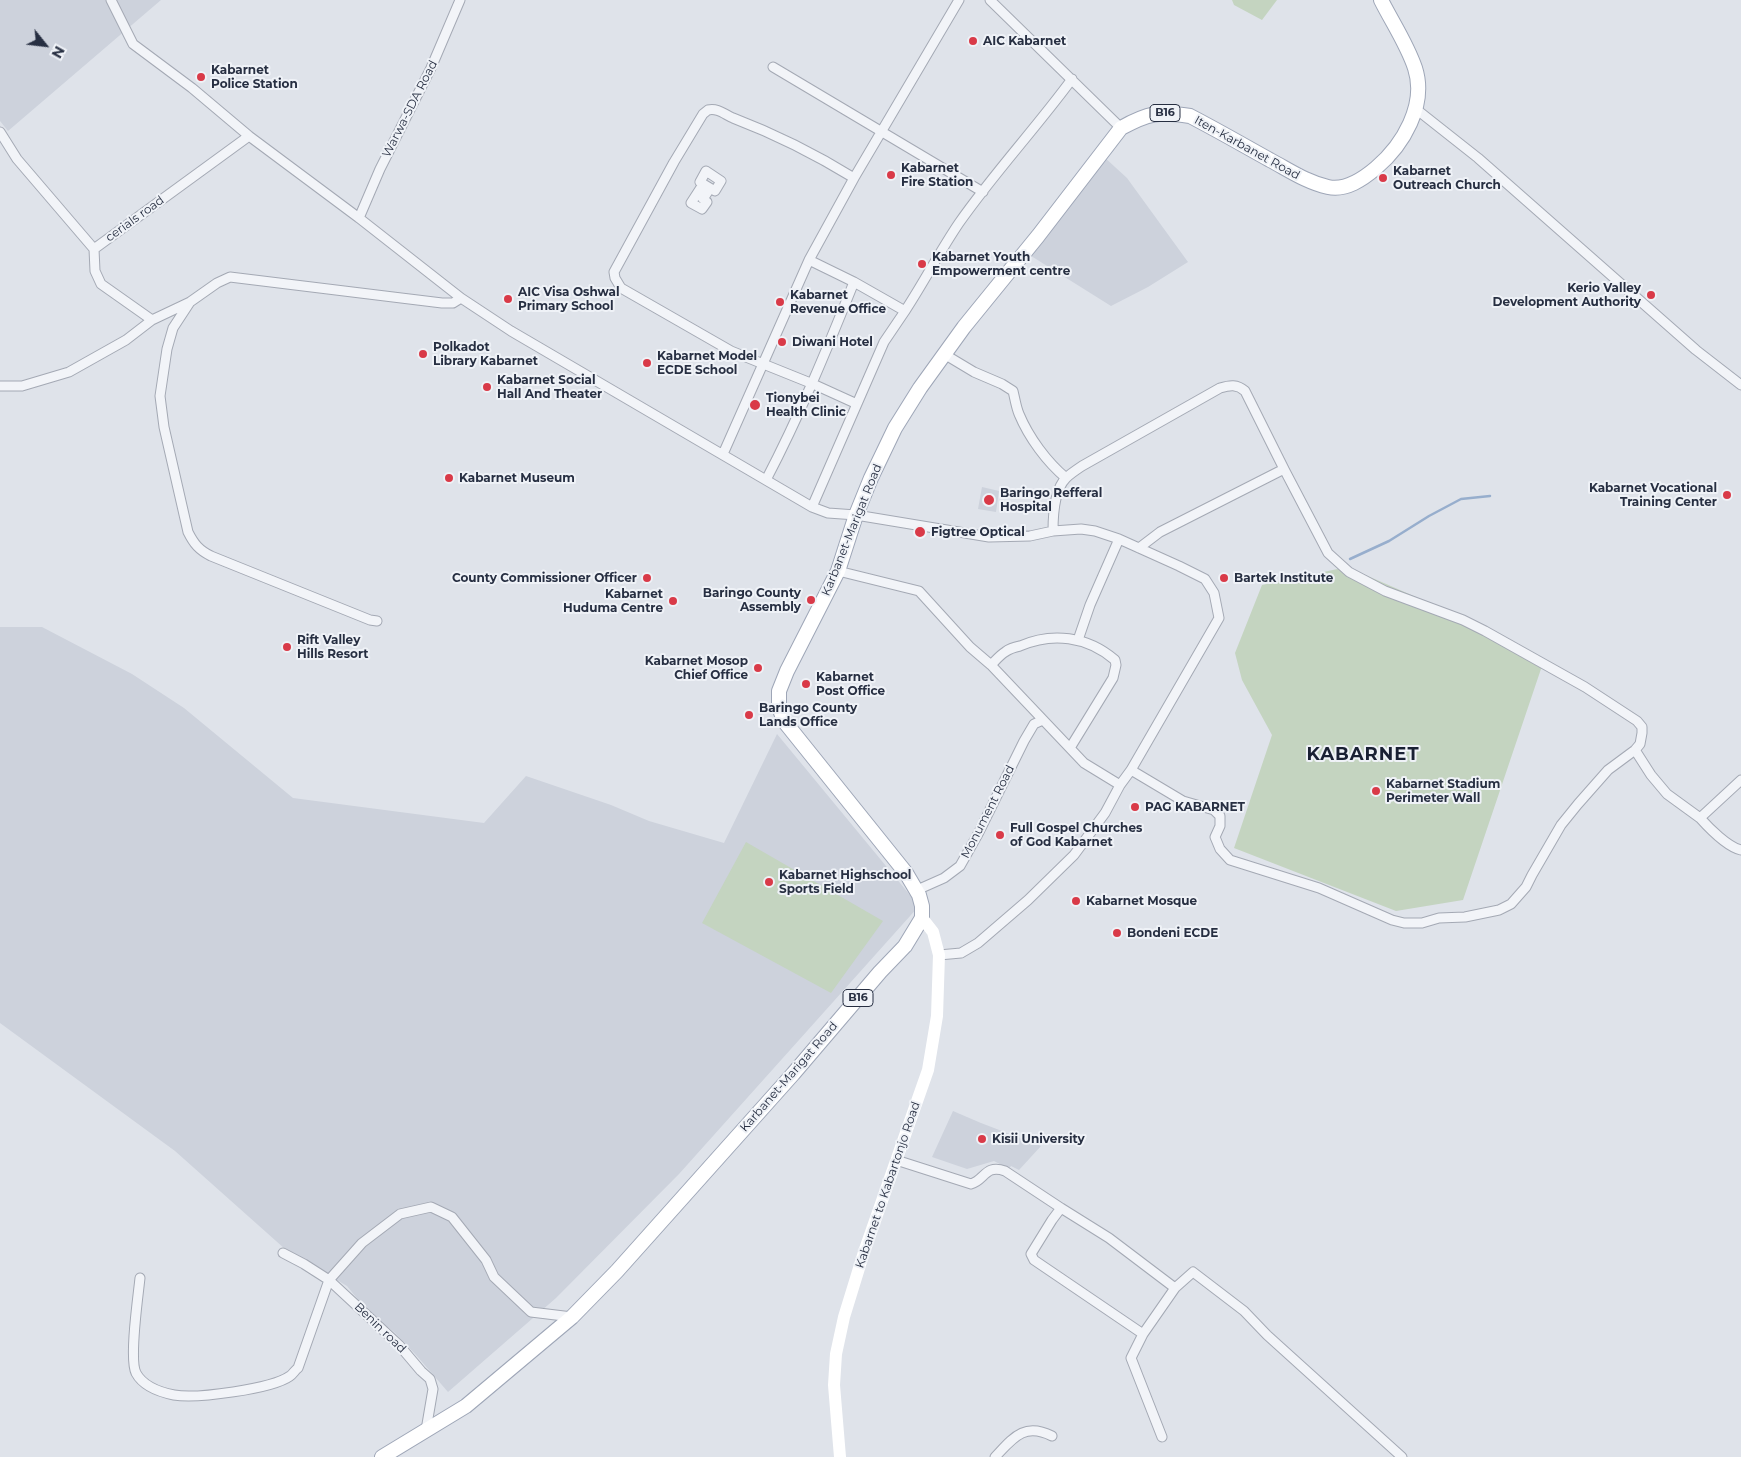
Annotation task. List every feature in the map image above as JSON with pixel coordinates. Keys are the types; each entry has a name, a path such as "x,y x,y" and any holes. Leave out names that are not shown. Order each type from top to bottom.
{"main road":[{"name":"Iten-Karbanet Road","path":"895,428 944,354 1121,128 1141,117 1158,113 1190,116 1307,181 1330,188 1350,186 1369,174 1387,158 1405,134 1416,109 1416,69 1381,0"},
{"name":"Karbanet-Marigat Road","path":"382,1457 466,1406 572,1317 617,1271 793,1074 880,972 905,946 922,918 922,906 917,890 906,873 784,721 779,707 779,691 787,671 838,570 871,478 895,428"},
{"name":"Kabarnet to Kabartonjo Road","path":"840,1457 834,1386 836,1354 854,1283 928,1070 937,1016 940,955 933,932 922,918"}],"street":[{"path":"111,0 134,44 192,88 249,136 359,218 461,298 511,331 812,507 828,513 989,537 1030,536 1053,531 1082,529 1095,531 1140,548 1205,579 1214,593 1218,618 1105,813 1074,855 1028,900 978,943 961,953 940,955"},
{"name":"Warwa-SDA Road","path":"359,218 380,169 431,68 460,0"},
{"path":"723,454 808,260 924,57 960,0"},
{"path":"990,0 1121,128"},
{"path":"773,67 983,192"},
{"path":"812,507 884,342 959,223 1072,79"},
{"path":"854,178 820,158 765,131 716,109 708,110 703,114 674,162 614,272 621,288 731,351 857,404"},
{"path":"1416,109 1485,164 1696,350 1741,384"},
{"name":"cerials road","path":"0,132 17,159 94,249 249,136"},
{"path":"94,249 95,271 101,284 152,320"},
{"path":"808,260 854,282 905,311"},
{"path":"0,386 22,386 69,372 126,340 152,320 190,302 217,282 230,277 442,303 452,303 461,298"},
{"path":"766,480 790,435 813,384 854,282"},
{"path":"190,302 173,328 167,349 160,396 166,437 188,532 193,542 200,550 212,556 377,621"},
{"path":"944,354 974,372 1013,391 1018,413 1027,430 1053,467 1066,478"},
{"path":"1053,531 1053,508 1061,484 1066,478 1082,466 1212,393 1231,385 1240,387 1246,391 1328,553 1349,572 1385,591 1463,620 1585,687 1638,720 1642,727 1642,739 1635,750 1608,770 1561,825 1526,888 1511,904 1499,910 1465,917 1439,918 1422,923 1404,923 1392,920 1319,888 1230,860 1220,849 1215,837 1220,826 1220,816 1214,810 1183,801 1131,770"},
{"path":"1140,548 1160,532 1284,469"},
{"path":"1078,640 1090,605 1119,539"},
{"path":"838,570 919,590 970,647 991,665 1084,763 1120,785"},
{"path":"991,665 1006,651 1035,639 1067,637 1078,640 1115,660 1116,665 1113,678 1070,748"},
{"name":"Monument Road","path":"917,890 944,878 960,866 1024,741 1034,724 1043,720"},
{"path":"1635,750 1651,775 1667,794 1700,818 1737,849 1741,850"},
{"path":"1700,818 1741,780"},
{"path":"896,1160 971,1184 976,1182 986,1172 999,1169 1109,1238 1175,1288"},
{"path":"140,1278 134,1353 135,1370 142,1382 158,1391 175,1395 195,1395 261,1387 290,1376 298,1368 329,1280 362,1243 400,1214 431,1207 452,1217 486,1260 494,1277 530,1312 572,1317"},
{"path":"1062,1208 1030,1254 1031,1256 1034,1260 1143,1334"},
{"name":"Benin road","path":"283,1253 329,1280 399,1345 430,1378 433,1389 426,1430"},
{"path":"1162,1437 1131,1358 1143,1334 1175,1288 1193,1272 1244,1311 1402,1457"},
{"path":"995,1457 1016,1436 1028,1430 1043,1431 1052,1436"}],"shaded area":[{"path":"0,0 161,0 8,131 0,121"},
{"path":"1103,156 1127,178 1188,262 1148,287 1111,306 1028,254"},
{"name":"Baringo Refferal Hospital","path":"982,487 999,491 996,512 978,509"},
{"path":"0,627 42,627 132,674 184,708 293,798 484,823 526,776 611,805 649,821 724,843 777,734 919,906 679,1174 556,1298 448,1392 394,1332 368,1312 347,1286 285,1249 175,1151 0,1023"},
{"name":"Kisii University","path":"953,1111 1041,1146 1019,1170 1011,1166 1009,1169 994,1161 967,1169 932,1157"}],"green space":[{"path":"1232,0 1277,0 1262,20 1234,5"},
{"name":"Kabarnet Stadium Perimeter Wall","path":"1347,567 1416,597 1543,663 1463,900 1396,911 1234,848 1272,735 1242,680 1235,653 1262,585"},
{"name":"Kabarnet Highschool Sports Field","path":"746,842 883,921 831,993 702,923"}],"waterway":[{"path":"1350,559 1389,541 1461,499 1490,496"}],"place":[{"name":"AIC Kabarnet","path":"973,41"},
{"name":"Kabarnet Police Station","path":"201,77"},
{"name":"Kabarnet Fire Station","path":"891,175"},
{"name":"Kabarnet Outreach Church","path":"1383,178"},
{"name":"Kabarnet Youth Empowerment centre","path":"922,264"},
{"name":"Kerio Valley Development Authority","path":"1651,295"},
{"name":"AIC Visa Oshwal Primary School","path":"508,299"},
{"name":"Kabarnet Revenue Office","path":"780,302"},
{"name":"Diwani Hotel","path":"782,342"},
{"name":"Polkadot Library Kabarnet","path":"423,354"},
{"name":"Kabarnet Model ECDE School","path":"647,363"},
{"name":"Kabarnet Social Hall And Theater","path":"487,387"},
{"name":"Tionybei Health Clinic","path":"755,405"},
{"name":"Kabarnet Museum","path":"449,478"},
{"name":"Kabarnet Vocational Training Center","path":"1727,495"},
{"name":"Baringo Refferal Hospital","path":"989,500"},
{"name":"Figtree Optical","path":"920,532"},
{"name":"County Commissioner Officer","path":"647,578"},
{"name":"Bartek Institute","path":"1224,578"},
{"name":"Baringo County Assembly","path":"811,600"},
{"name":"Kabarnet Huduma Centre","path":"673,601"},
{"name":"Rift Valley Hills Resort","path":"287,647"},
{"name":"Kabarnet Mosop Chief Office","path":"758,668"},
{"name":"Kabarnet Post Office","path":"806,684"},
{"name":"Baringo County Lands Office","path":"749,715"},
{"name":"Kabarnet Stadium Perimeter Wall","path":"1376,791"},
{"name":"PAG KABARNET","path":"1135,807"},
{"name":"Full Gospel Churches of God Kabarnet","path":"1000,835"},
{"name":"Kabarnet Highschool Sports Field","path":"769,882"},
{"name":"Kabarnet Mosque","path":"1076,901"},
{"name":"Bondeni ECDE","path":"1117,933"},
{"name":"Kisii University","path":"982,1139"}],"district":[{"name":"KABARNET","path":"1363,755"}]}
